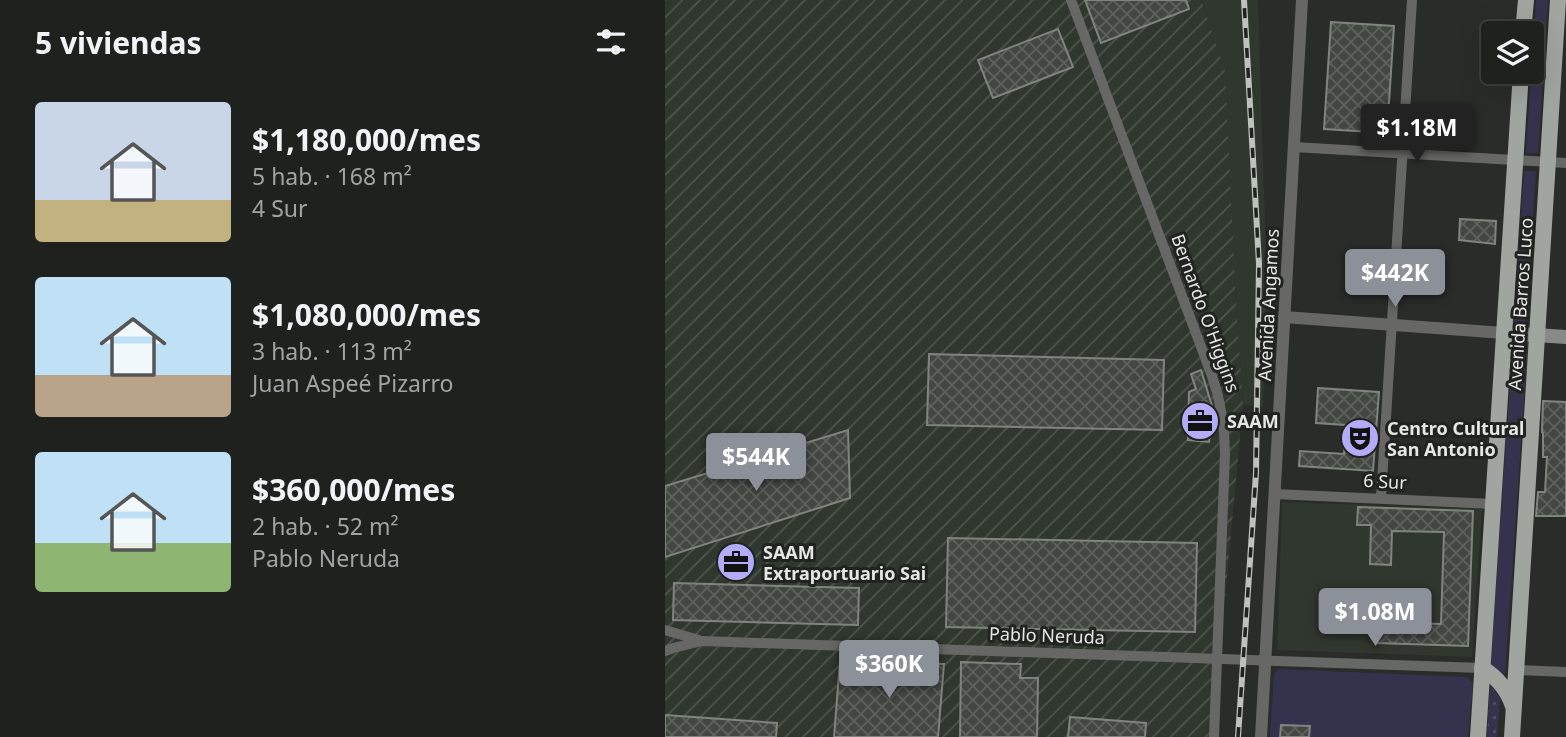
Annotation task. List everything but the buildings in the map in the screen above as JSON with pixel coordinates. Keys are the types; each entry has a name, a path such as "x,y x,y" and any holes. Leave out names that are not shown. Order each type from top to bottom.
{"main road":[{"path":"1524,21 1525,0"},
{"name":"Avenida Barros Luco","path":"1512,737 1558,0"},
{"name":"Avenida Barros Luco","path":"1478,737 1520,84"},
{"path":"1504,333 1566,337"},
{"path":"1482,668 1504,687 1514,708"}],"street":[{"name":"Bernardo O'Higgins","path":"1071,0 1212,376 1221,407 1225,438 1214,737"},
{"name":"Avenida Angamos","path":"1261,737 1302,0"},
{"path":"1381,498 1412,0"},
{"path":"1294,147 1566,163"},
{"path":"1285,317 1504,333"},
{"name":"6 Sur","path":"1275,494 1493,504"},
{"name":"Pablo Neruda","path":"665,630 702,641 1482,668"},
{"name":"Pablo Neruda","path":"665,651 702,641"},
{"path":"1516,670 1566,672"}],"shaded area":[{"path":"665,0 1201,0 1225,71 1243,405 1212,737 665,737"},
{"path":"1201,0 1258,0 1267,287 1263,407 1243,405 1235,285"},
{"path":"1536,0 1548,0 1544,61 1544,21 1535,21"},
{"path":"1531,84 1543,84 1538,153 1526,153"},
{"path":"1524,171 1536,171 1526,325 1514,324"},
{"path":"1513,340 1528,341 1505,674 1490,673"},
{"path":"1282,502 1482,509 1472,657 1277,650"},
{"path":"1278,669 1467,677 1473,683 1468,737 1270,737 1274,674"},
{"path":"1490,685 1500,698 1497,737 1487,737"}],"railway":[{"path":"1238,737 1256,473 1259,264 1244,0"}],"place":[{"name":"SAAM","path":"1200,421"},
{"name":"Centro Cultural San Antonio","path":"1360,438"},
{"name":"SAAM Extraportuario Sai","path":"736,562"}]}
